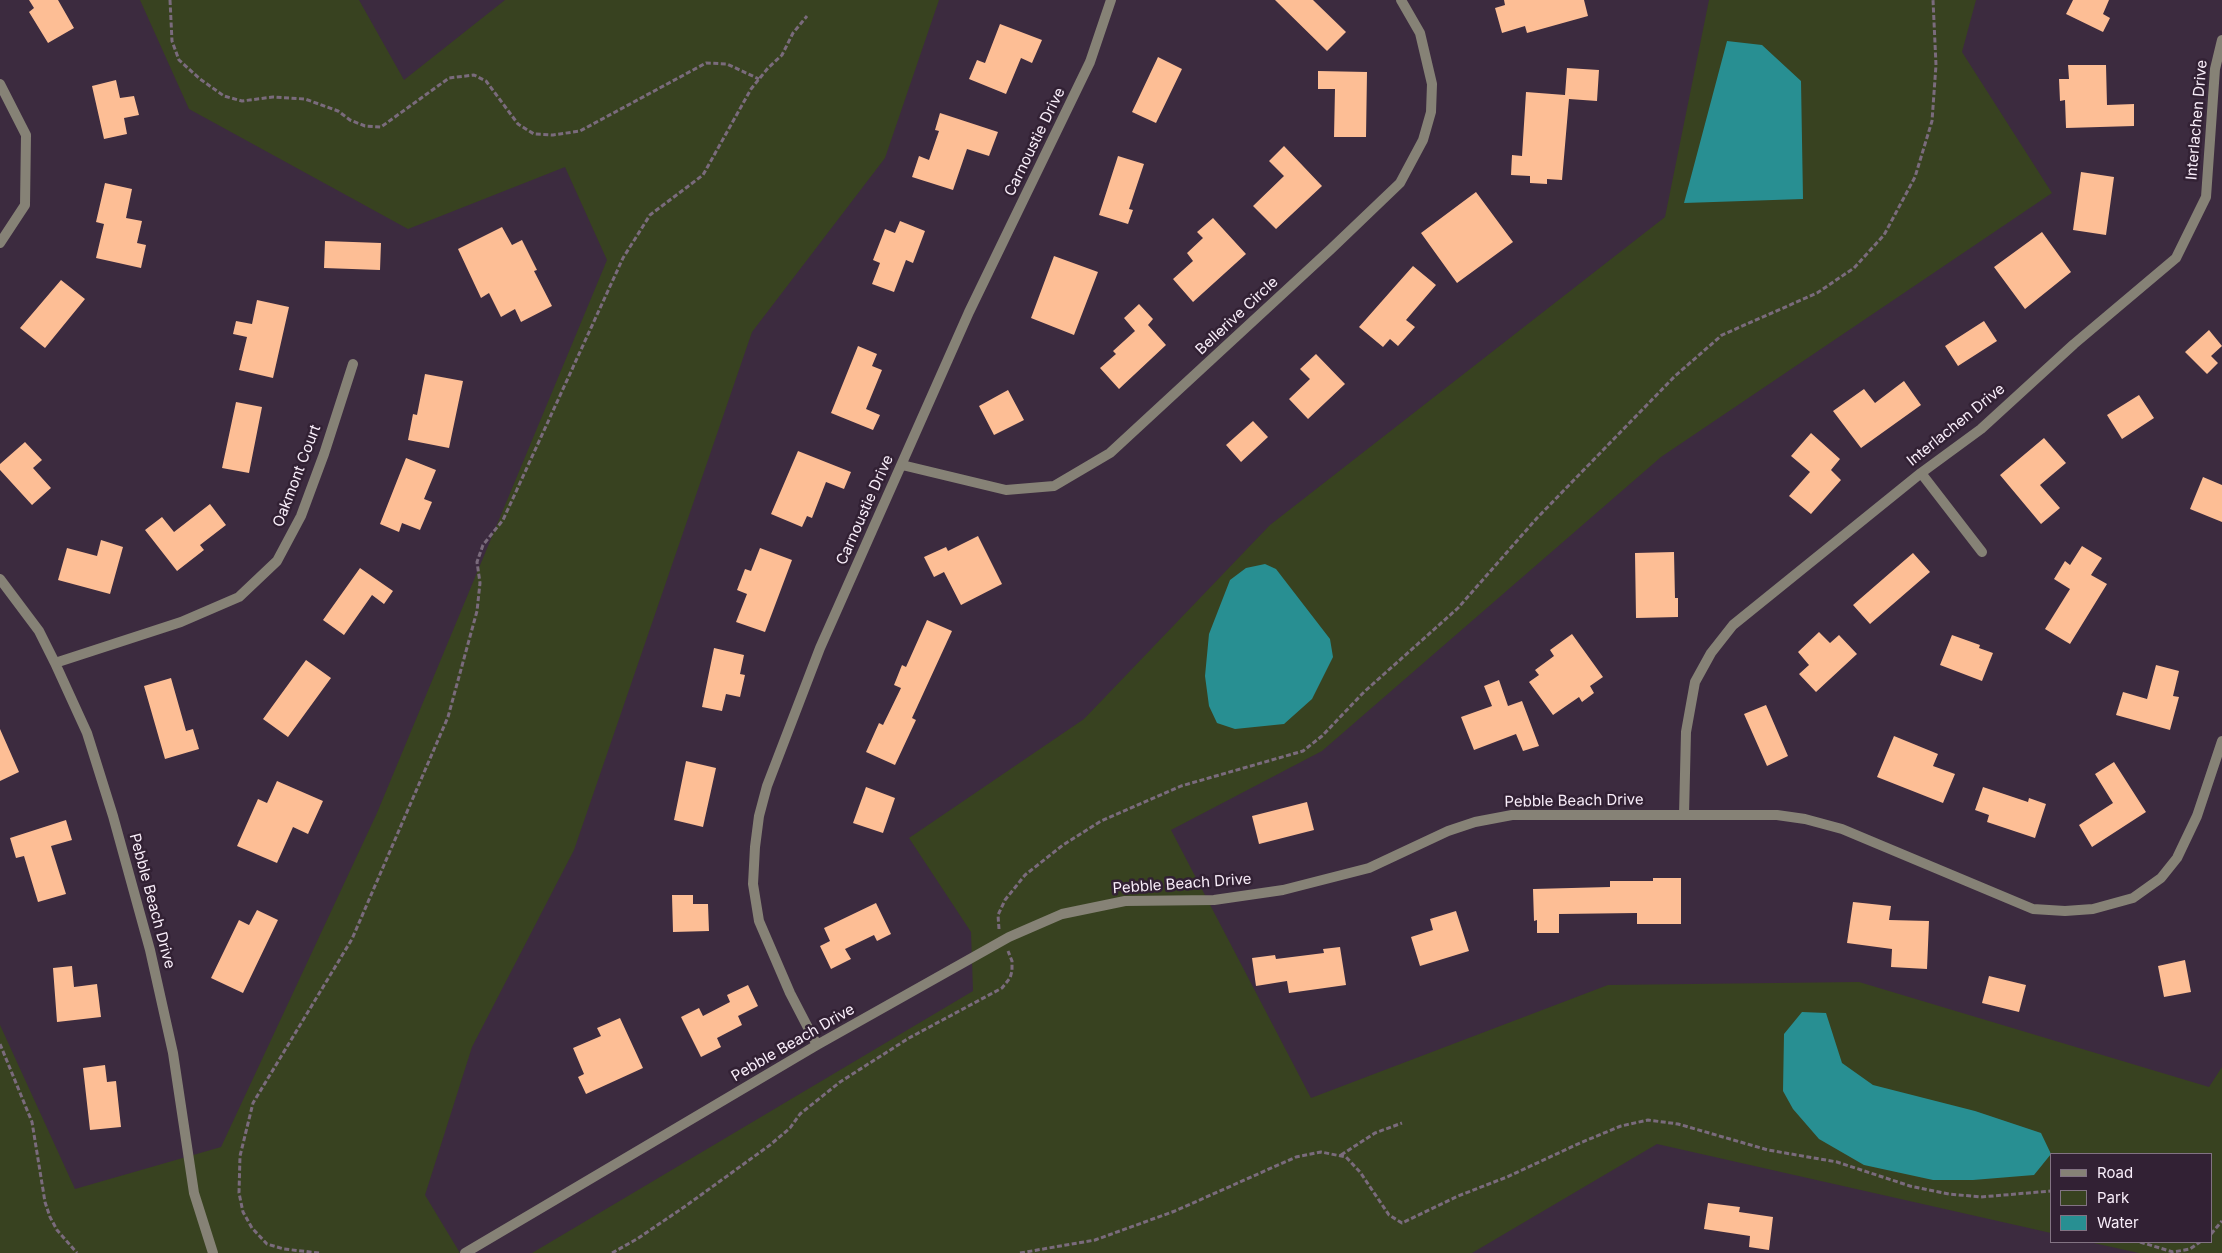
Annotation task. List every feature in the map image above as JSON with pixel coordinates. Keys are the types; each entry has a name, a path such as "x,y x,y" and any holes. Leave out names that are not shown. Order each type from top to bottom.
{"street":[{"name":"Carnoustie Drive","path":"817,1045 790,993 759,921 753,884 755,847 759,816 767,786 820,648 970,312 1090,62 1111,0"},
{"name":"Bellerive Circle","path":"902,465 1006,490 1054,486 1110,453 1331,249 1400,183 1423,140 1431,112 1432,84 1420,33 1401,0"},
{"name":"Interlachen Drive","path":"1684,815 1686,732 1689,706 1695,682 1711,653 1733,625 1921,473 1981,429 2074,344 2176,258 2206,197 2215,69 2222,40"},
{"path":"0,84 26,135 26,170 25,205 0,243"},
{"name":"Oakmont Court","path":"55,663 181,622 239,597 277,561 301,516 324,454 352,364"},
{"path":"1921,473 1982,552"},
{"name":"Pebble Beach Drive","path":"0,579 39,631 55,663 87,733 114,816 139,909 173,1054 194,1193 213,1253"},
{"name":"Pebble Beach Drive","path":"465,1253 817,1045 1003,940 1062,914 1125,901 1214,900 1283,890 1369,868 1448,831 1475,822 1512,815 1777,815 1805,819 1842,829 2033,908 2065,911 2093,908 2132,898 2161,878 2177,858 2197,816 2222,740"}],"path":[{"path":"170,0 172,41 179,60 200,79 224,96 242,101 273,97 305,99 338,110 350,120 365,126 381,127 449,78 474,75 486,80 518,124 534,134 553,135 580,131 706,64 727,64 759,79"},
{"path":"612,1253 637,1239 687,1205 770,1145 790,1128 800,1114 840,1082 908,1038 1002,988 1010,978 1012,961 998,925 998,915 1004,900 1025,875 1055,851 1101,821 1182,786 1303,751 1322,736 1364,692 1458,608 1544,510 1675,376 1722,335 1817,293 1854,268 1884,235 1915,177 1932,121 1936,65 1934,0"},
{"path":"319,1253 284,1249 267,1244 252,1228 243,1212 239,1193 240,1156 253,1103 352,938 448,716 477,611 480,583 476,562 483,545 503,520 622,258 650,215 703,175 751,89 782,55 794,33 808,16"},
{"path":"0,1044 32,1122 45,1202 50,1217 57,1230 77,1253"},
{"path":"1020,1253 1095,1240 1175,1211 1296,1156 1321,1152 1346,1156 1360,1172 1389,1214 1402,1223 1449,1200 1507,1177 1580,1143 1622,1126 1648,1120 1678,1124 1768,1150 1837,1162 1910,1186 1948,1194 1981,1197 2050,1191"},
{"path":"1341,1155 1349,1148 1375,1133 1402,1123"},
{"path":"2212,1233 2222,1221"},
{"path":"2143,1243 2173,1252 2190,1250 2199,1243"}],"green space":[{"path":"140,0 359,0 404,80 505,0 939,0 885,158 752,332 574,850 472,1047 425,1195 460,1253 0,1253 0,1025 75,1189 221,1147 377,813 607,260 565,167 408,229 189,109"},
{"path":"1709,0 1976,0 1962,52 2052,193 1661,457 1322,751 1171,830 1311,1098 1608,985 1859,982 2209,1087 2222,1067 2222,1253 2139,1253 2094,1243 2212,1243 2212,1153 2050,1153 2050,1233 1657,1144 1472,1253 532,1253 973,991 971,932 909,838 1084,719 1270,525 1665,217"}],"water":[{"path":"1727,41 1762,45 1801,81 1803,199 1684,203"},
{"path":"1265,564 1276,569 1330,639 1333,657 1312,699 1284,724 1235,729 1217,723 1209,706 1205,676 1209,634 1230,580 1246,568"},
{"path":"1802,1012 1826,1013 1842,1063 1873,1085 1975,1111 2041,1133 2050,1155 2034,1175 1973,1180 1933,1180 1864,1165 1819,1139 1793,1109 1783,1091 1784,1034"}],"building":[{"path":"29,0 58,0 74,28 48,43 29,12 34,8"},
{"path":"1275,0 1313,0 1346,32 1327,51"},
{"path":"1504,0 1584,0 1588,16 1527,33 1525,26 1502,33 1495,8 1505,5"},
{"path":"2073,0 2109,0 2103,14 2110,18 2103,32 2066,14"},
{"path":"1000,24 1042,40 1032,63 1021,58 1006,94 969,79 977,60 985,63"},
{"path":"1158,57 1182,69 1156,123 1132,112"},
{"path":"2068,65 2106,65 2107,105 2134,104 2134,126 2066,128 2065,100 2060,101 2059,79 2069,79"},
{"path":"1567,68 1599,70 1597,101 1569,99 1562,180 1547,179 1547,184 1530,183 1530,176 1511,175 1512,155 1522,156 1526,92 1565,95"},
{"path":"1318,71 1367,72 1366,137 1334,137 1335,89 1318,89"},
{"path":"116,80 120,98 134,96 139,115 124,118 127,134 104,139 92,86"},
{"path":"940,113 998,132 989,156 967,149 953,190 912,177 919,156 929,160 939,131 935,130"},
{"path":"1284,146 1322,186 1276,229 1253,206 1284,176 1269,161"},
{"path":"1118,156 1144,164 1129,209 1133,210 1128,224 1099,215"},
{"path":"2081,172 2114,177 2106,235 2073,230"},
{"path":"105,183 132,189 126,218 142,221 137,243 146,245 141,268 96,258 104,224 96,222"},
{"path":"1476,192 1513,242 1457,283 1421,233"},
{"path":"1213,218 1246,254 1193,302 1173,279 1193,261 1187,253 1203,238 1197,232"},
{"path":"900,221 925,231 913,263 906,260 894,292 872,284 880,263 873,260 885,229 895,233"},
{"path":"502,227 512,245 522,240 537,270 534,271 552,306 521,322 515,309 501,317 489,293 481,298 458,249"},
{"path":"2042,232 2071,272 2025,309 1994,267"},
{"path":"325,241 381,243 380,270 324,268"},
{"path":"1054,256 1098,272 1074,335 1031,318"},
{"path":"1413,266 1436,285 1406,320 1415,327 1398,346 1390,339 1383,347 1359,327"},
{"path":"61,280 85,299 45,348 20,328"},
{"path":"257,300 289,307 273,378 239,370 247,337 233,334 236,321 252,324"},
{"path":"1139,304 1153,319 1148,325 1166,345 1119,389 1100,368 1116,354 1113,351 1135,331 1124,318"},
{"path":"1984,321 1997,341 1958,366 1945,346"},
{"path":"2209,330 2222,346 2211,356 2218,363 2207,374 2185,352"},
{"path":"858,346 877,354 872,366 882,370 866,409 880,415 873,430 831,413"},
{"path":"1316,354 1345,384 1308,419 1289,399 1310,379 1300,369"},
{"path":"425,374 463,381 449,448 408,440 413,414 417,415"},
{"path":"1904,381 1921,405 1861,448 1833,411 1864,389 1875,403"},
{"path":"1008,390 1024,420 994,435 979,406"},
{"path":"2139,395 2154,418 2122,439 2107,415"},
{"path":"236,402 262,407 249,473 222,468"},
{"path":"1253,421 1268,437 1241,462 1226,445"},
{"path":"1811,433 1840,459 1831,470 1841,480 1811,514 1789,496 1810,472 1791,456"},
{"path":"2044,438 2066,463 2040,485 2060,508 2041,524 2000,475"},
{"path":"25,442 42,460 33,468 51,488 32,505 0,470 0,464"},
{"path":"798,451 851,472 844,489 826,482 812,518 807,516 802,527 771,514"},
{"path":"406,458 436,470 424,499 432,502 420,530 402,523 399,532 380,524"},
{"path":"2203,477 2222,485 2222,522 2190,509"},
{"path":"210,504 226,525 200,545 204,550 177,571 145,530 162,517 174,532"},
{"path":"978,536 1002,584 961,605 944,572 934,577 924,557 946,547 948,551"},
{"path":"101,540 123,547 110,594 58,580 67,548 97,556"},
{"path":"2082,546 2102,558 2091,575 2107,584 2070,644 2045,629 2070,589 2054,579 2065,561 2070,565"},
{"path":"760,548 792,560 765,632 736,622 747,594 737,590 745,569 751,571"},
{"path":"1674,552 1675,598 1678,598 1678,617 1636,618 1635,553"},
{"path":"1913,553 1930,572 1870,624 1853,605"},
{"path":"360,568 393,591 384,604 372,595 344,635 323,620"},
{"path":"927,620 952,631 912,718 916,720 895,765 866,752 879,723 883,725 901,688 894,685 902,665 906,667"},
{"path":"1819,632 1830,643 1839,635 1857,654 1816,692 1799,674 1809,665 1798,652"},
{"path":"1572,634 1603,677 1590,686 1594,693 1582,702 1579,697 1553,715 1529,682 1539,675 1535,670 1554,656 1550,650"},
{"path":"1952,635 1980,645 1979,648 1993,653 1982,681 1940,665"},
{"path":"714,648 744,655 740,674 745,675 740,697 726,694 722,711 702,707"},
{"path":"306,660 331,678 288,737 263,719"},
{"path":"2156,665 2179,671 2173,696 2179,697 2170,730 2116,715 2123,692 2147,699"},
{"path":"171,678 186,731 193,729 199,749 165,759 144,686"},
{"path":"1499,680 1508,706 1522,701 1539,746 1523,751 1516,734 1474,750 1461,717 1492,706 1484,686"},
{"path":"1766,705 1788,756 1767,766 1744,714"},
{"path":"0,729 19,772 0,781"},
{"path":"1894,736 1938,754 1933,766 1955,774 1943,803 1877,777"},
{"path":"686,761 716,768 703,827 674,820"},
{"path":"2114,762 2146,812 2092,847 2079,825 2113,803 2095,774"},
{"path":"277,781 323,801 308,834 293,827 277,863 237,846 258,799 267,803"},
{"path":"866,787 895,798 883,833 853,823"},
{"path":"1983,787 2028,802 2029,798 2046,804 2035,838 1987,822 1989,815 1975,810"},
{"path":"1307,802 1314,830 1259,844 1252,816"},
{"path":"66,820 72,840 51,846 66,894 38,902 24,856 16,858 10,838"},
{"path":"1653,878 1681,878 1681,924 1637,924 1637,913 1559,914 1559,933 1537,933 1537,920 1534,921 1533,889 1610,887 1610,881 1653,881"},
{"path":"672,895 693,895 693,904 708,904 709,931 673,932"},
{"path":"1853,902 1891,906 1889,920 1929,921 1927,969 1891,967 1892,949 1847,943"},
{"path":"876,903 891,934 877,941 874,935 845,949 851,959 831,969 820,946 830,941 824,928"},
{"path":"257,910 278,920 243,993 211,978 239,920 249,925"},
{"path":"1456,911 1469,951 1420,966 1411,937 1433,930 1430,919"},
{"path":"1340,947 1346,985 1289,993 1287,981 1256,986 1252,958 1275,955 1276,959 1324,953 1323,949"},
{"path":"2185,960 2191,992 2164,997 2158,966"},
{"path":"72,966 74,987 97,984 101,1017 57,1022 53,968"},
{"path":"1989,976 2026,985 2019,1012 1982,1003"},
{"path":"748,985 758,1006 738,1016 742,1025 717,1038 721,1047 701,1057 681,1017 699,1008 703,1016 730,1002 727,995"},
{"path":"620,1018 643,1068 586,1094 578,1077 584,1074 573,1048 601,1036 597,1028"},
{"path":"105,1065 107,1082 116,1081 121,1127 90,1130 83,1068"},
{"path":"1708,1203 1740,1207 1739,1212 1773,1217 1769,1250 1749,1247 1750,1236 1704,1229"}]}
